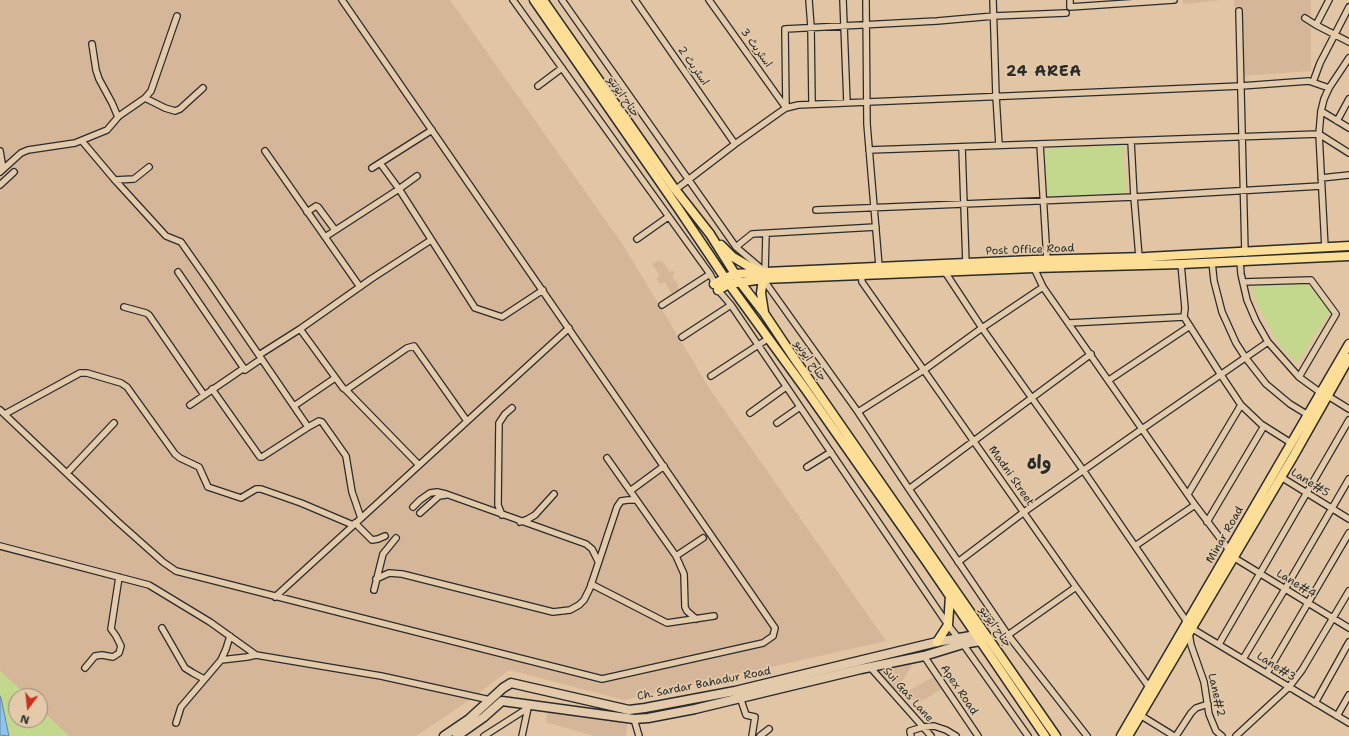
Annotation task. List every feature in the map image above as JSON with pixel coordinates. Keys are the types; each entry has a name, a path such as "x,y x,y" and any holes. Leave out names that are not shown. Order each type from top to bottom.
{"main road":[{"name":"جناح ایونیو","path":"534,0 727,281 769,338 950,596 982,636 1056,736"},
{"name":"جناح ایونیو","path":"543,0 675,190 710,234 740,282 764,313 982,636 1045,736"},
{"path":"710,234 733,257 764,276 761,293 764,313"},
{"name":"Post Office Road","path":"861,272 879,266 1033,264 1144,260 1349,246"},
{"name":"Post Office Road","path":"716,287 727,281 735,274 764,276 861,272 945,272 1033,264 1047,260 1144,260 1181,264 1349,256"},
{"name":"Post Office Road","path":"727,281 740,282 764,276"},
{"name":"Minar Road","path":"1231,554 1281,477 1289,455 1291,444 1308,415 1324,395 1349,344"},
{"name":"Minar Road","path":"1128,736 1200,607 1324,395 1349,358"},
{"path":"938,642 948,625 950,596"},
{"name":"Minar Road","path":"1121,736 1149,687 1189,627"},
{"name":"Ch. Sardar Bahadur Road","path":"490,700 528,707 555,708 634,719 648,718 695,709 860,665 938,642 957,638 982,636"},
{"name":"Ch. Sardar Bahadur Road","path":"444,736 469,719 507,684 511,683 629,710 735,691 860,665 870,668 924,656 963,644 982,636"},
{"path":"457,736 484,717 502,701"}],"street":[{"path":"0,410 117,521 163,562 176,571 602,679 763,643 773,636 775,628 342,0"},
{"path":"513,0 710,274 716,287 731,305 948,625 1028,736"},
{"path":"562,0 736,247 764,276 858,412 1008,635 1088,736"},
{"name":"اسٹریٹ 2","path":"635,0 735,144"},
{"name":"اسٹریٹ 3","path":"709,0 786,108"},
{"path":"809,0 811,27 812,104"},
{"path":"843,0 847,102"},
{"path":"866,0 866,102 879,266"},
{"path":"993,0 999,145"},
{"path":"1070,0 1070,7 1174,0"},
{"path":"1316,25 1329,0"},
{"path":"1314,82 1320,63 1349,7"},
{"path":"1240,11 1246,253"},
{"path":"786,108 785,28 944,21 994,16 1066,13"},
{"path":"2,170 21,152 75,143 107,130 118,117 145,98 151,91 177,16"},
{"path":"1305,18 1349,42"},
{"path":"92,44 99,79 118,117"},
{"path":"1325,248 1319,134 1321,111 1329,88 1349,58"},
{"path":"538,86 562,68"},
{"path":"675,190 735,144 786,108 798,105 1241,86 1309,81 1329,88"},
{"path":"145,98 165,108 175,111 180,109 204,88"},
{"path":"1337,121 1349,99"},
{"path":"1321,111 1349,128"},
{"path":"372,168 432,130"},
{"path":"869,150 1319,134 1349,153"},
{"path":"82,141 166,236 180,242 308,427"},
{"path":"1131,141 1134,197 1144,260"},
{"path":"1040,144 1047,260"},
{"path":"962,147 966,264"},
{"path":"0,151 2,170"},
{"path":"264,151 360,287"},
{"path":"380,163 399,189 475,308 502,317 543,290"},
{"path":"116,180 134,179 149,167"},
{"path":"0,185 14,172"},
{"path":"324,237 417,176"},
{"path":"1322,178 1349,176"},
{"path":"816,210 1134,197 1321,186"},
{"path":"307,212 318,206 335,230"},
{"path":"637,239 668,217"},
{"path":"736,247 752,234 876,227"},
{"path":"764,276 766,234"},
{"path":"190,405 244,368 247,370 260,357 360,287 431,240"},
{"path":"703,266 713,259"},
{"path":"1240,261 1247,300 1256,321 1268,342 1299,377 1324,395 1349,409"},
{"path":"1212,262 1214,281 1222,312 1236,343 1266,384 1290,404 1308,415"},
{"path":"1033,264 1044,287 1195,505 1231,554"},
{"path":"1181,264 1184,317 1242,405 1264,426 1291,444"},
{"path":"178,272 244,368"},
{"name":"Madni Street","path":"861,272 862,282 1076,587 1149,687"},
{"path":"945,272 982,328 1083,470 1189,627"},
{"path":"662,305 710,274"},
{"path":"1243,282 1311,280 1336,314 1299,377"},
{"path":"858,412 924,370 982,328 1044,287"},
{"path":"724,296 743,302"},
{"path":"682,337 731,305"},
{"path":"124,307 149,315 204,395"},
{"path":"1069,323 1184,317"},
{"path":"1109,380 1190,326"},
{"path":"275,597 569,328"},
{"path":"300,329 343,388 419,465"},
{"path":"711,376 769,338"},
{"path":"958,562 1024,512 1142,428 1268,342"},
{"path":"346,390 407,348 414,346 467,421"},
{"path":"909,489 1091,354"},
{"path":"5,414 80,373 87,373 121,383 126,387 175,454 199,467 208,486 241,498 256,489 261,489 354,524 372,540 385,536"},
{"path":"294,406 336,378"},
{"path":"750,413 786,387"},
{"path":"212,389 260,457 308,427 322,422 346,456 352,492 361,518"},
{"path":"1188,494 1242,405"},
{"path":"777,423 800,406"},
{"path":"502,516 498,505 499,423 505,414 512,408"},
{"path":"1219,644 1349,420"},
{"path":"67,473 114,423"},
{"path":"1208,522 1264,426"},
{"path":"807,467 831,452"},
{"path":"607,458 676,556 684,574 685,607 687,611 696,619"},
{"path":"630,491 664,466"},
{"name":"Lane#5","path":"1281,477 1349,519"},
{"path":"1243,659 1349,479"},
{"path":"413,507 430,493 437,492 446,494 502,516 586,544 592,549 598,562"},
{"path":"420,513 439,496 446,494"},
{"path":"520,522 528,520 535,515 554,494"},
{"path":"376,579 389,573 402,574 553,612 570,610 579,606 584,600 591,584 617,507 621,501 636,500"},
{"path":"1135,546 1195,505"},
{"path":"1267,673 1349,533"},
{"path":"374,590 383,554 396,538"},
{"path":"676,556 703,538"},
{"path":"0,546 149,584 210,622 256,655"},
{"name":"Lane#4","path":"1231,554 1285,590 1349,628"},
{"path":"85,668 95,656 102,655 112,657 119,653 120,646 111,629 119,577"},
{"path":"591,584 667,623 714,616"},
{"path":"1008,635 1076,587"},
{"path":"1236,736 1289,687 1302,670 1349,591"},
{"name":"Lane#3","path":"1189,627 1349,723"},
{"name":"Lane#2","path":"1189,627 1191,645 1204,682 1209,714 1216,731 1222,736"},
{"path":"162,628 185,668 204,679"},
{"path":"176,723 178,712 181,707 221,660 230,636"},
{"path":"1315,703 1349,642"},
{"path":"221,660 256,655 381,676 490,700"},
{"name":"Apex Road","path":"924,656 978,736"},
{"name":"Sui Gas Lane","path":"870,668 931,736"},
{"path":"1337,716 1349,695"},
{"path":"740,697 746,714 755,717 752,736"},
{"path":"1140,715 1175,736 1196,708 1208,704"},
{"path":"484,736 528,707"},
{"path":"522,736 528,707"},
{"path":"634,719 640,736"},
{"path":"910,736 910,731 923,726 934,726 941,728 956,736"},
{"path":"760,736 769,729"}],"shaded area":[{"path":"0,0 450,0 623,245 709,388 886,641 624,700 509,670 474,697 416,736 69,736 48,716 48,688 18,688 0,671"},
{"path":"1183,0 1221,0 1183,4"},
{"path":"1234,0 1311,0 1311,71 1240,76"},
{"path":"659,260 660,262 662,261 670,272 672,270 675,274 672,276 679,286 677,287 679,290 672,294 665,282 660,284 656,279 660,276 652,264"},
{"path":"916,659 895,693 876,670"},
{"path":"935,676 943,688 915,705 908,691"},
{"path":"548,709 627,724 626,736 594,736 546,722"}],"green space":[{"path":"1123,145 1126,193 1046,197 1044,149"},
{"path":"1306,283 1330,311 1297,363 1280,346 1258,307 1251,287"},
{"path":"0,671 18,688 8,688 8,728 48,728 48,716 69,736 9,736 0,696"}],"water":[{"path":"0,696 1,698 9,736 0,735"}],"district":[{"name":"24 AREA","path":"1044,72"},
{"name":"واہ","path":"1039,464"}]}
